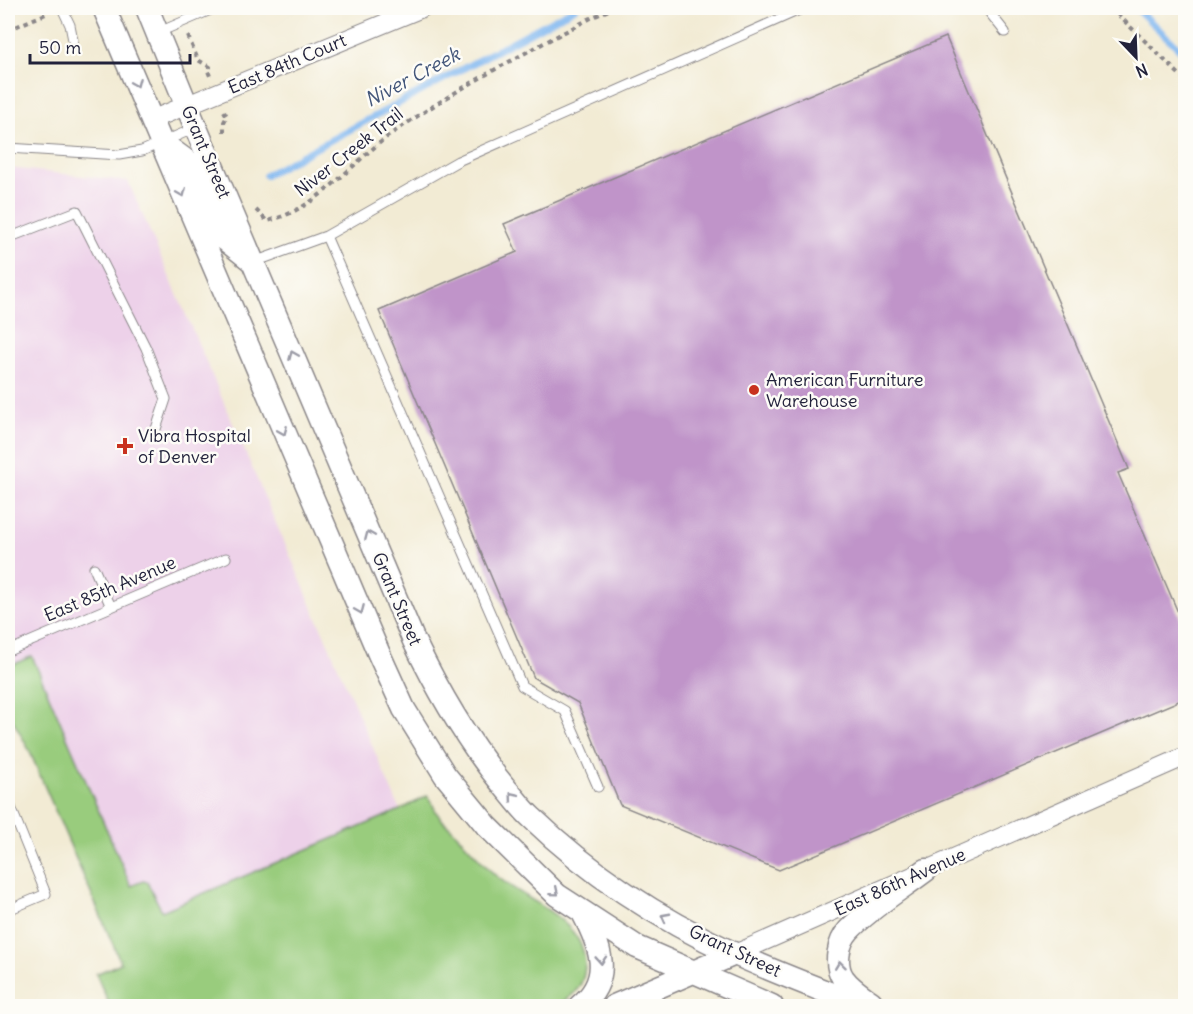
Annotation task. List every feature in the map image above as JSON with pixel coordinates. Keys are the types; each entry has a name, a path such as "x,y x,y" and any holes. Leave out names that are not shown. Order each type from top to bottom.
{"street":[{"name":"Grant Street","path":"104,8 378,654 404,709 445,775 487,826 557,894 582,912 637,948 772,1006"},
{"name":"Grant Street","path":"147,8 195,128 414,641 438,690 489,768 530,817 580,861 638,903 735,954 862,1006"},
{"name":"East 84th Court","path":"152,120 422,8"},
{"path":"161,143 188,162 222,237 254,262"},
{"name":"East 86th Avenue","path":"614,1006 694,973 1185,756"},
{"path":"877,1006 851,987 841,976 837,962 840,948 847,932 926,870"},
{"path":"580,1006 593,993 602,970 602,954 582,912"}],"lane":[{"path":"157,33 211,8"},
{"path":"254,262 326,236 458,161 804,8"},
{"path":"986,8 1005,32"},
{"path":"59,9 70,25 73,40"},
{"path":"8,148 119,155 142,151 195,128"},
{"path":"8,238 77,211 146,348 166,399 156,429"},
{"path":"326,236 522,686 565,711 598,787"},
{"name":"East 85th Avenue","path":"8,651 226,558"},
{"path":"94,568 111,607"},
{"path":"8,800 46,894 8,910"}],"path":[{"name":"Niver Creek Trail","path":"254,204 258,213 267,221 283,218 319,196 394,131 450,94 613,8"},
{"path":"1111,8 1185,81"},
{"path":"8,30 59,9"},
{"path":"187,33 198,60 210,67 208,71"},
{"path":"225,114 227,116 223,128 227,142"}],"shaded area":[{"name":"Vibra Hospital of Denver","path":"8,168 128,181 400,810 108,934 29,750 8,711"}],"green space":[{"path":"32,656 131,886 143,881 147,882 162,911 400,810 427,796 442,820 493,873 568,926 578,940 584,956 584,974 577,990 554,1006 110,1006 96,974 121,963 29,750 8,711 8,667"}],"building":[{"name":"American Furniture Warehouse","path":"946,37 1129,469 1118,473 1186,631 1186,698 779,870 620,805 578,703 534,678 379,311 517,252 504,224"}],"waterway":[{"name":"Niver Creek","path":"266,175 575,8"},
{"name":"Niver Creek","path":"1136,8 1186,55"}],"place":[{"name":"American Furniture Warehouse","path":"754,390"},
{"name":"Vibra Hospital of Denver","path":"125,446"}]}
